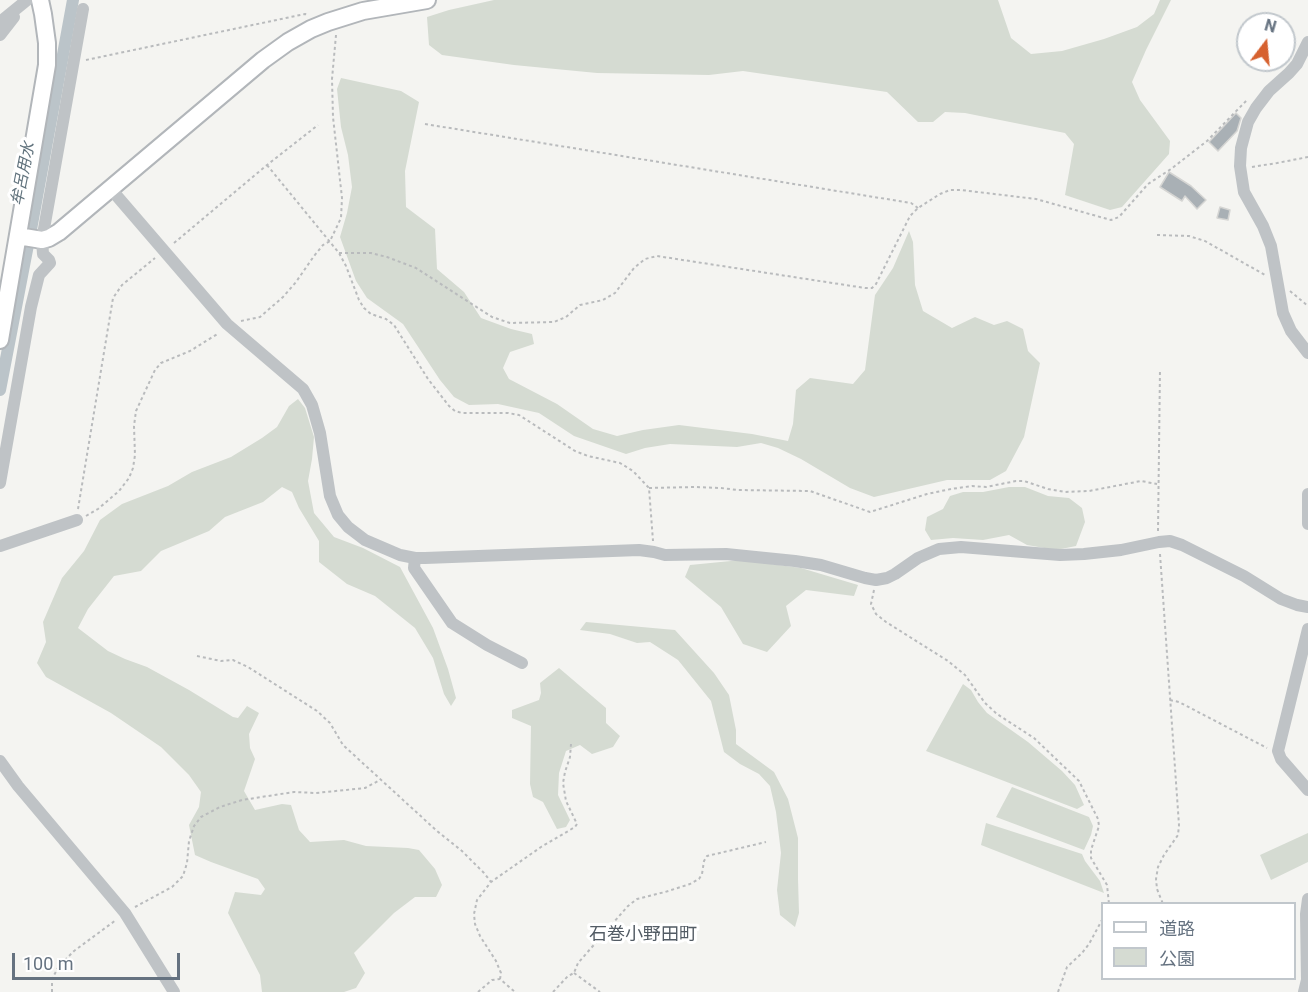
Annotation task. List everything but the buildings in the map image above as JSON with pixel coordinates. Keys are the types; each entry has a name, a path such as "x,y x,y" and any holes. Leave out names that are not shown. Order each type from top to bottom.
{"street":[{"path":"0,22 27,0"},
{"path":"0,483 31,307 39,275 50,263 35,244 47,65 44,14 40,0"},
{"path":"35,244 59,232 262,60 288,42 328,22 363,12 427,0"},
{"path":"0,35 17,13 16,8"},
{"path":"0,340 35,244 83,9"},
{"path":"1308,42 1297,64 1269,91 1248,122 1241,148 1240,166 1244,192 1271,246 1283,313 1290,330 1308,353"},
{"path":"110,188 227,324 303,389 312,405 320,433 330,496 338,515 348,527 365,540 393,552 415,558 639,550 665,555 726,554 821,565 876,580 887,578 918,558 939,549 961,548 1037,554 1076,554 1121,550 1170,541 1244,576 1281,599 1308,607"},
{"path":"1308,494 1308,524"},
{"path":"0,546 77,520"},
{"path":"415,558 414,568 453,623 487,645 522,663"},
{"path":"1308,629 1278,751 1281,759 1308,790"},
{"path":"0,761 18,786 125,913 174,992"},
{"path":"1304,992 1307,980 1306,914 1308,898"}],"path":[{"path":"74,60 305,14 320,17 328,22 336,34 332,79 333,117 342,198 341,218 330,241 323,245 283,297 260,317 227,324 201,345 167,359 155,370 136,411 135,455 129,478 119,491 98,509 77,520 116,291 318,125"},
{"path":"339,253 371,253 416,268 492,317 510,323 554,322 580,305 603,300 615,293 634,268 645,260 657,256 872,288 910,216 940,194 950,190 961,190 1036,199 1111,220 1119,217 1148,184 1206,141 1253,94"},
{"path":"425,124 911,203 918,208"},
{"path":"1240,166 1269,165 1308,157"},
{"path":"267,165 339,253 364,308 394,325 428,379 449,406 462,413 519,415 575,451 620,463 633,471 649,488 654,552"},
{"path":"1157,235 1189,236 1205,241 1277,281 1308,306"},
{"path":"1160,369 1157,519 1179,825 1178,835 1158,867 1157,889 1163,902"},
{"path":"649,488 696,487 810,491 870,512 927,494 1016,481 1065,492 1089,491 1141,481 1158,484"},
{"path":"876,580 871,604 876,614 948,661 964,675 991,709 1034,738 1079,781 1100,826 1091,850 1091,858 1107,885 1109,902"},
{"path":"198,656 221,661 232,660 248,667 317,711 330,723 344,745 380,780 462,851 491,882"},
{"path":"1170,700 1179,702 1278,751"},
{"path":"500,979 501,973 496,961 475,924 474,914 477,900 491,882 577,824 566,801 563,783 571,744"},
{"path":"52,992 52,979 59,966 74,951 125,913 172,886 183,876 189,842 194,826 201,817 220,807 242,800 294,792 316,793 366,788 380,780"},
{"path":"553,992 568,976 574,973 578,963 628,906 638,899 690,884 699,879 707,856 766,842"},
{"path":"1058,992 1067,967 1082,953 1101,923"},
{"path":"574,973 600,992"},
{"path":"478,992 492,980 500,979 515,992"}],"green space":[{"path":"494,0 998,0 1011,38 1031,54 1062,51 1137,27 1154,14 1160,0 1171,0 1132,82 1140,100 1170,141 1169,154 1122,207 1110,210 1065,195 1074,144 1065,133 965,113 945,112 933,122 918,122 887,92 743,71 709,75 597,73 442,55 429,45 427,17"},
{"path":"341,78 401,91 419,102 405,171 406,207 435,229 437,269 464,292 481,318 532,334 534,344 510,352 503,368 509,379 557,404 593,429 617,436 679,425 788,441 793,424 796,390 810,378 853,384 865,370 875,295 893,268 909,231 913,242 915,285 923,311 952,328 975,317 994,325 1007,321 1023,329 1028,351 1040,363 1024,437 1006,471 990,480 947,480 874,497 850,488 778,448 761,443 737,447 670,444 626,454 574,436 539,413 498,404 469,405 454,397 403,324 367,298 356,281 340,237 352,187 337,89"},
{"path":"298,399 305,408 314,437 308,481 314,513 334,537 363,548 400,567 433,628 456,698 451,706 444,694 433,658 415,628 375,596 347,584 319,562 319,541 292,492 282,487 263,502 225,517 209,531 161,551 141,571 114,576 88,609 78,628 108,651 147,667 233,717 238,718 247,706 259,713 249,734 250,748 255,759 244,791 255,810 282,804 291,805 299,830 310,842 344,840 366,846 419,850 435,869 442,885 436,897 415,897 394,913 354,953 365,973 356,988 344,992 262,992 260,975 228,913 235,892 261,895 265,889 258,879 195,855 189,825 199,807 201,792 189,775 161,747 111,713 46,677 37,663 46,642 43,622 62,578 84,551 100,520 122,504 231,457 277,427 289,406"},
{"path":"1009,487 1025,487 1048,496 1069,498 1082,508 1085,522 1076,546 1056,550 1027,545 1009,535 983,540 953,538 931,540 925,530 927,517 943,509 950,496 963,492 983,492"},
{"path":"741,560 801,568 858,585 854,596 806,590 786,606 791,626 767,652 743,644 721,607 685,577 690,565"},
{"path":"586,622 675,630 714,673 729,695 736,730 736,744 774,772 788,799 798,838 799,913 795,927 780,915 777,890 781,853 770,786 759,774 724,752 711,701 678,660 650,642 637,643 610,634 580,630"},
{"path":"559,668 606,708 606,723 620,736 613,747 592,754 580,745 566,751 559,773 558,795 570,820 566,827 557,829 543,802 533,797 530,784 531,726 512,718 512,710 539,700 540,683"},
{"path":"963,684 971,690 987,713 1028,742 1062,771 1075,785 1084,805 1077,809 926,751"},
{"path":"1012,787 1089,817 1093,826 1084,850 996,817"},
{"path":"986,823 1082,854 1100,881 1104,893 981,845"},
{"path":"1308,833 1308,862 1271,880 1260,855"}],"waterway":[{"name":"牟呂用水","path":"0,390 73,0"}],"district":[{"name":"石巻小野田町","path":"643,935"}]}
